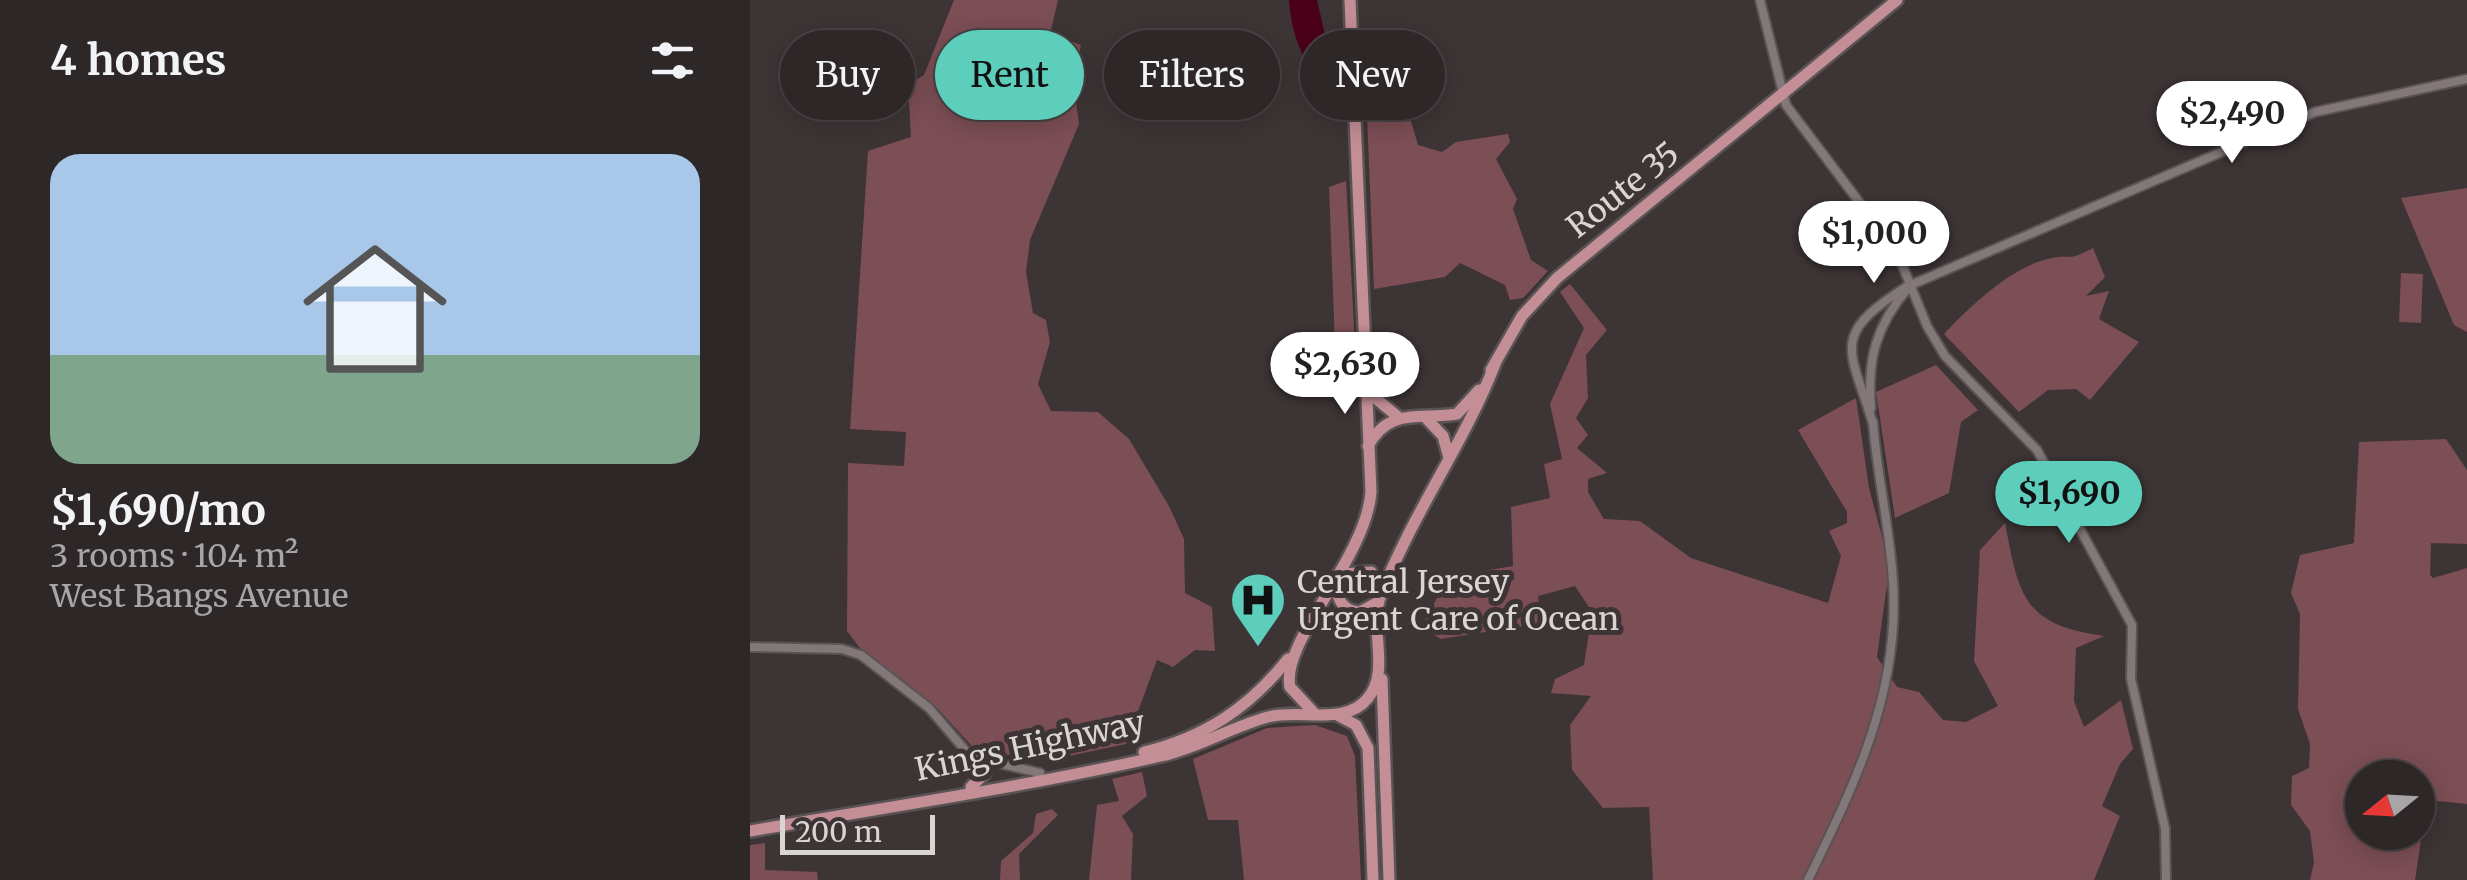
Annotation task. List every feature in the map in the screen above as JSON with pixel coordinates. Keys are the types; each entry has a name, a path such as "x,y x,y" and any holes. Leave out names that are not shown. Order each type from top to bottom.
{"main road":[{"name":"Kings Highway","path":"750,824 971,787 1150,751 1196,735 1248,704 1291,656 1339,579 1368,513 1368,392 1350,0"},
{"name":"Route 35","path":"1495,364 1514,328 1545,289 1897,0"},
{"path":"1368,392 1398,416 1457,414 1467,407 1495,364"},
{"path":"1339,716 1360,706 1374,689 1379,599 1371,572 1356,570 1339,579 1338,598 1347,609 1360,612 1379,599 1449,458 1468,429 1495,364"},
{"path":"1368,446 1380,427 1398,416"},
{"path":"1425,418 1441,432 1449,458"},
{"path":"1389,880 1380,617 1399,558"},
{"path":"1291,656 1290,687 1314,713"},
{"name":"Kings Highway","path":"750,831 941,800 1161,756 1267,717 1314,713 1339,716"},
{"path":"1339,716 1356,726 1368,748 1373,880"},
{"path":"971,756 985,773 971,787"}],"street":[{"path":"1760,0 1782,97 1894,247 1945,356 2018,427 2043,458 2132,625 2131,679 2165,828 2166,880"},
{"path":"1873,424 1849,354 1858,322 1911,285 2314,112 2467,79"},
{"path":"1808,880 1866,758 1890,669 1893,580 1869,376 1872,349 1883,320 1911,285"},
{"path":"750,648 842,649 858,654 929,708 971,756 1040,773"}],"shaded area":[{"path":"954,0 1058,0 1051,30 942,30"},
{"path":"1289,0 1317,0 1324,30 1300,30 1300,49"},
{"path":"935,48 935,120 1078,120 1030,240 1026,272 1033,313 1046,320 1050,342 1038,384 1051,411 1098,412 1129,439 1184,539 1185,593 1212,607 1215,651 1195,650 1173,667 1157,660 1126,744 1050,760 1049,754 1041,753 981,756 936,707 930,710 863,652 847,631 848,463 904,466 906,432 850,429 868,151 911,137 915,81 924,75"},
{"path":"1367,120 1410,120 1418,145 1442,152 1456,142 1508,134 1510,142 1496,159 1517,199 1513,209 1531,260 1548,271 1523,298 1510,300 1505,285 1460,263 1445,277 1374,289"},
{"path":"1346,181 1358,398 1337,399 1329,187"},
{"path":"2467,188 2467,332 2454,325 2401,198"},
{"path":"2093,248 2105,277 2086,296 2109,291 2099,319 2139,342 2090,400 2076,389 2048,390 2019,412 1944,334 1978,301 2020,270"},
{"path":"2401,273 2423,274 2421,323 2399,322"},
{"path":"1570,284 1607,330 1586,355 1588,398 1576,418 1588,435 1577,448 1607,473 1588,479 1588,492 1604,519 1640,521 1691,558 1828,603 1841,556 1829,531 1847,523 1847,512 1798,430 1856,398 1869,488 1895,585 1887,585 1877,657 1897,687 1919,692 1943,720 1966,722 1998,706 1974,661 1980,550 2005,523 2015,570 2029,603 2056,624 2104,636 2076,648 2074,701 2084,727 2121,700 2133,749 2120,764 2102,806 2120,816 2094,880 1653,880 1649,807 1603,808 1572,770 1570,725 1591,696 1551,693 1555,679 1584,665 1592,612 1575,586 1538,596 1541,623 1441,639 1421,627 1443,587 1462,591 1471,573 1513,566 1511,507 1550,498 1544,464 1562,459 1550,404 1584,328 1560,292"},
{"path":"1936,365 1978,410 1961,422 1949,493 1895,518 1876,392"},
{"path":"2446,439 2467,470 2467,544 2431,543 2430,575 2433,578 2467,568 2467,804 2435,801 2435,760 2345,760 2345,850 2420,850 2415,880 2310,880 2314,862 2310,831 2291,805 2292,776 2309,768 2310,744 2298,709 2300,614 2291,593 2300,555 2354,543 2359,442"},
{"path":"1315,725 1347,736 1355,756 1361,880 1244,880 1238,820 1208,820 1193,759 1267,728"},
{"path":"1142,772 1147,796 1122,816 1133,834 1131,880 1089,880 1097,805 1119,801 1112,779"},
{"path":"1052,809 1058,815 1019,854 1020,880 1000,880 1001,861 1033,833 1036,814"},
{"path":"765,843 765,870 817,872 818,880 750,880 750,845"}],"place":[{"name":"Central Jersey Urgent Care of Ocean","path":"1258,649"}]}
